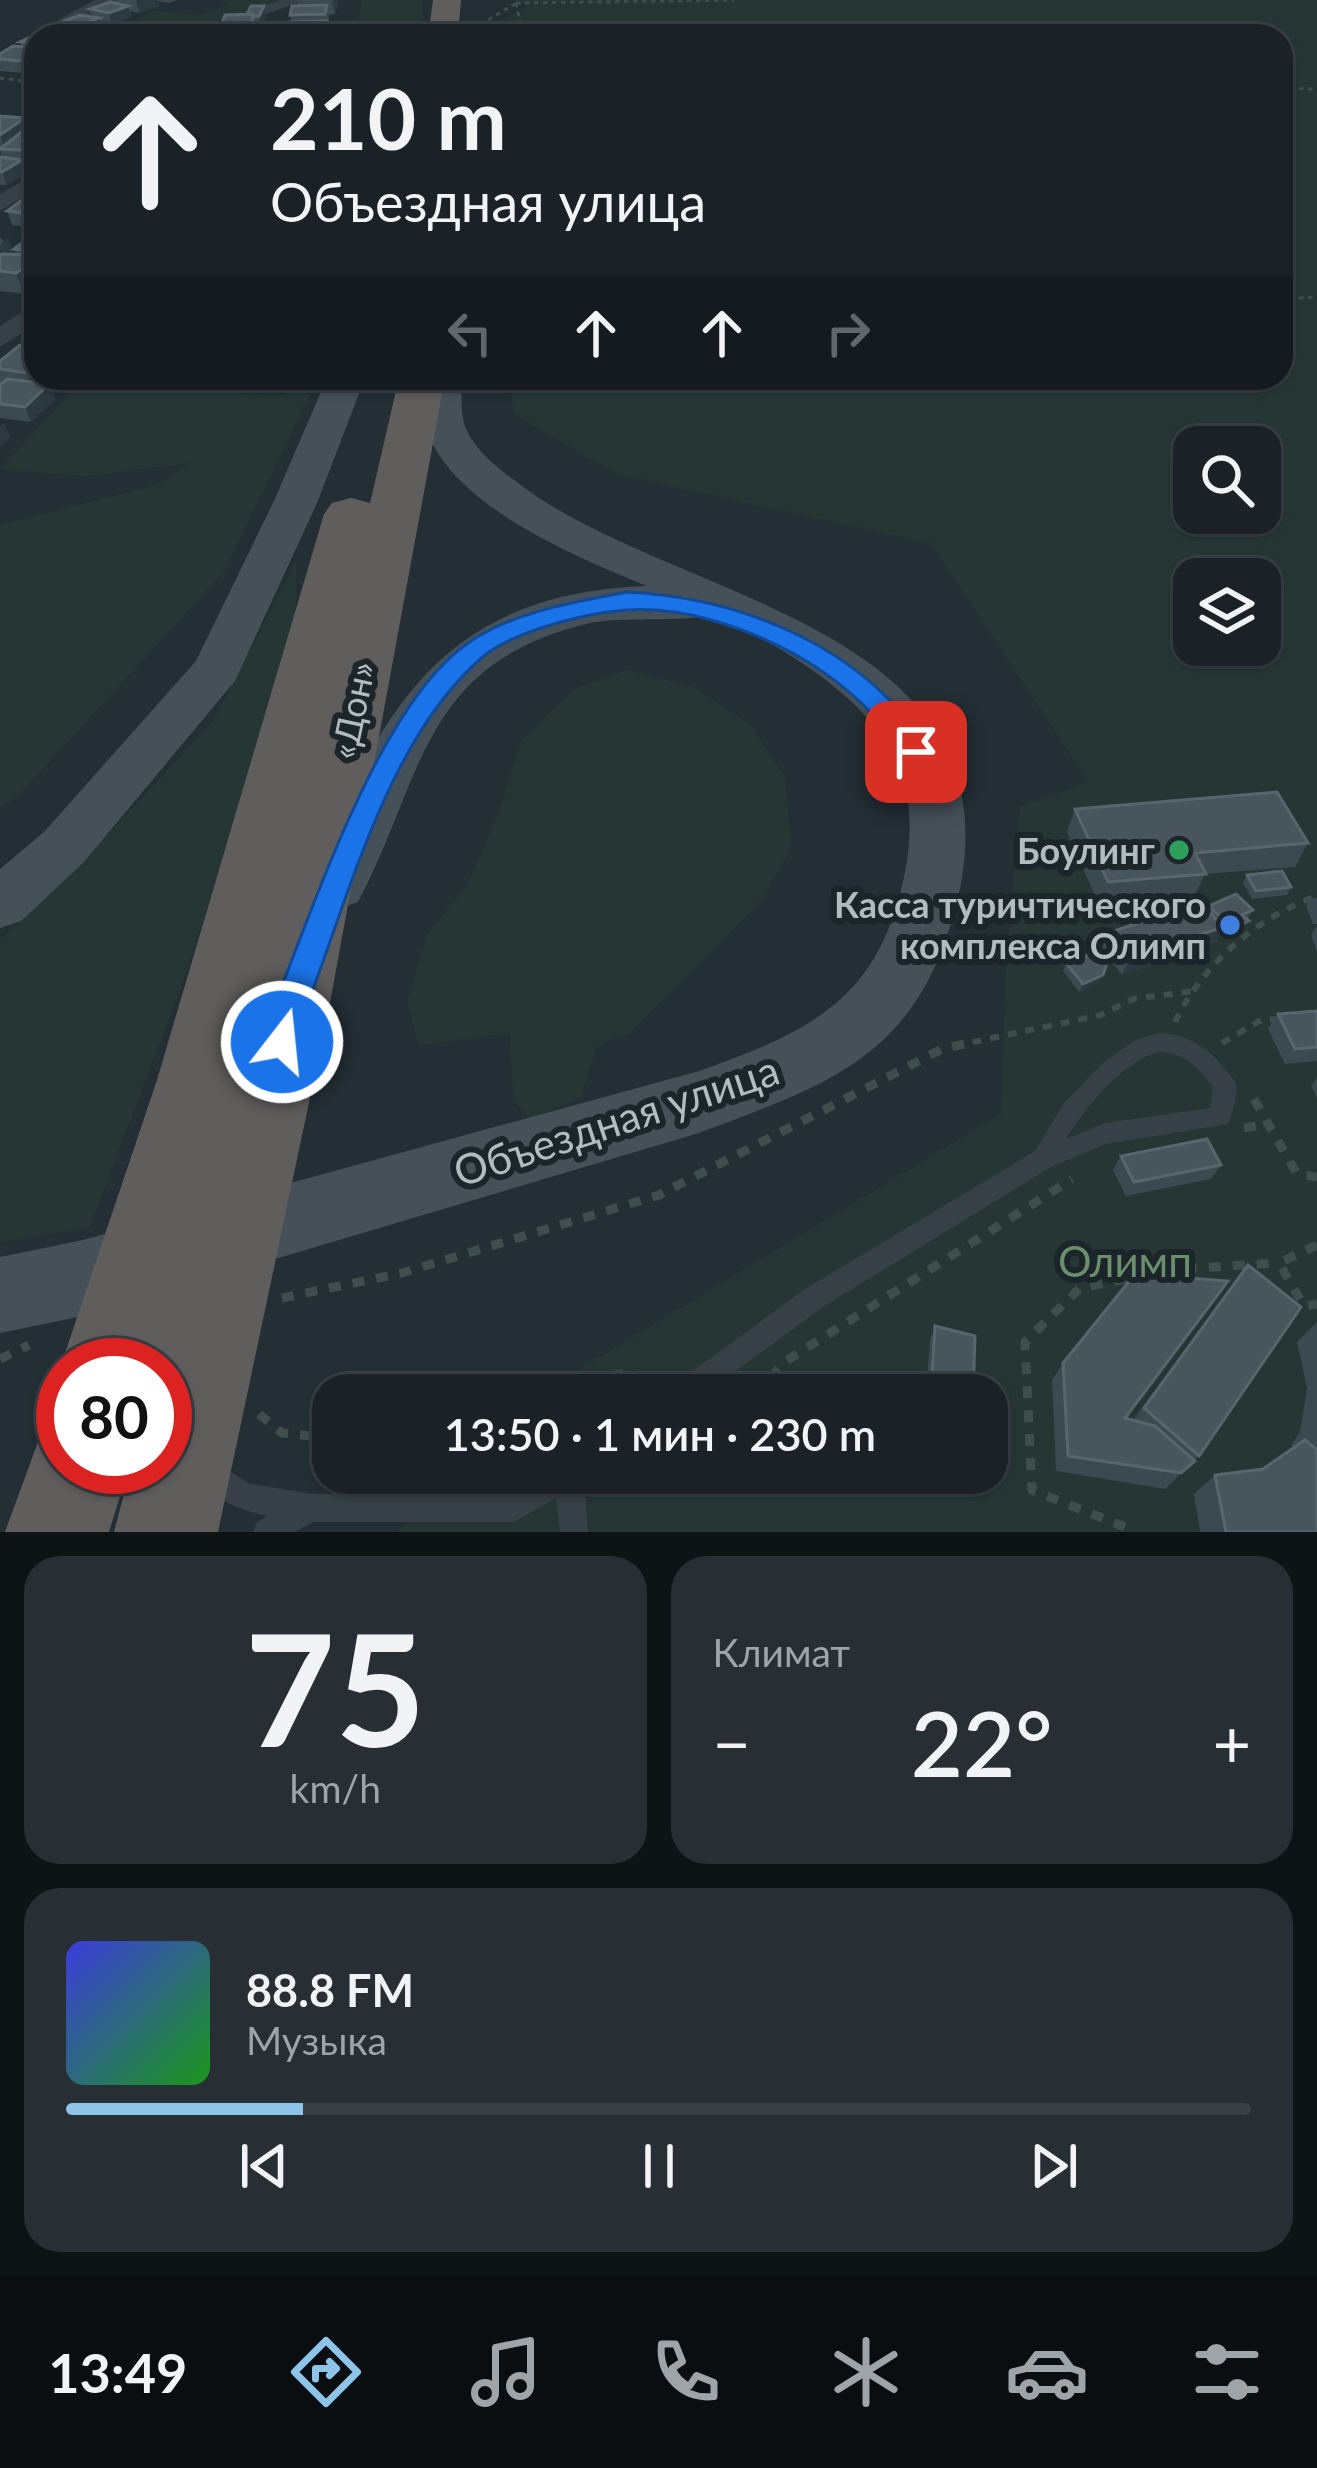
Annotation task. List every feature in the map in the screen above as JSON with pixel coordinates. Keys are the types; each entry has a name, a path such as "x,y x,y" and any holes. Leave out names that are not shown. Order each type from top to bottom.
{"highway":[{"name":"«Дон»","path":"166,1532 224,1420 254,1054 385,390"},
{"name":"«Дон»","path":"122,1338 254,1054 419,390"},
{"path":"57,1532 69,1494"}],"main road":[{"path":"0,904 64,847 217,669 296,503 341,390"},
{"path":"443,390 444,425 474,469 506,498 555,528 762,618 811,646 866,691"},
{"path":"254,1054 373,794 423,706 444,678 478,647 538,620 584,608 628,599 676,602 776,632 866,691"},
{"name":"Объездная улица","path":"0,1295 83,1278 699,1102 761,1079 832,1042 870,1014 902,975 937,870 937,813 930,777 901,727 866,691"}],"street":[{"path":"61,24 108,0"},
{"path":"230,24 289,7"},
{"path":"18,46 24,43"},
{"path":"0,339 24,320"}],"lane":[{"path":"710,1374 814,1298 1043,1160 1105,1134 1220,1117 1225,1085 1204,1055 1150,1040 1133,1047 1070,1108 1043,1160"},
{"path":"224,1420 208,1468 222,1486 253,1501 311,1508 514,1508 537,1494"},
{"path":"571,1494 574,1532"},
{"path":"267,1532 311,1508"}],"path":[{"path":"479,24 518,2 734,0"},
{"path":"1174,1043 1175,1018 1255,926 1288,904 1317,896"},
{"path":"268,1301 402,1274 659,1195 942,1049 1101,1015 1133,999 1194,991"},
{"path":"1222,1043 1261,1020 1298,1017"},
{"path":"1222,1132 1268,1124"},
{"path":"774,1374 786,1361 1074,1178"},
{"path":"1125,1527 1032,1490 1025,1342 1081,1288 1178,1269 1279,1263 1317,1245"},
{"path":"1279,1263 1304,1306 1317,1304"},
{"path":"0,1341 42,1339 0,1359"},
{"path":"224,1420 312,1438"}],"green space":[{"path":"222,0 288,0 209,24 124,24 154,10 201,16 229,4"},
{"path":"362,0 423,0 420,24 357,24"},
{"name":"Олимп","path":"512,0 1317,0 1317,1532 397,1532 436,1494 1008,1494 1008,1374 572,1374 1001,1114 1006,962 1020,807 1088,782 932,544 617,474 514,414 510,390 1293,390 1293,24 494,24 527,7"},
{"path":"73,390 247,390 245,393 285,395 290,390 313,390 224,572 19,795 0,808 0,525 159,484 190,463 86,476 0,469"},
{"path":"296,561 296,632 185,977 90,1227 0,1242 0,940 86,858 213,721"},
{"path":"627,670 694,687 751,725 784,775 792,847 762,900 632,1031 597,1046 581,1097 532,1120 513,1100 510,1033 419,1045 407,1001 427,934 467,885 498,814 522,739 575,689"}],"building":[{"path":"110,2 128,6 109,13 90,9"},
{"path":"327,5 325,14 290,15 292,6"},
{"path":"251,6 264,6 259,16 253,16 247,14"},
{"path":"253,14 252,24 222,23 225,15"},
{"path":"80,15 99,18 82,24 59,23"},
{"path":"326,21 325,24 289,22"},
{"path":"13,46 24,47 24,58 19,61 0,59"},
{"path":"0,116 24,118 24,119 0,135"},
{"path":"24,130 24,147 0,149"},
{"path":"0,157 22,160 0,172"},
{"path":"22,200 24,200 24,213 7,211"},
{"path":"24,255 24,268 16,273 0,271 0,256"},
{"path":"24,346 24,373 0,369 0,361"},
{"path":"7,379 24,381 24,390 43,390 25,407 0,404 0,385"},
{"path":"1277,792 1308,843 1195,853 1206,874 1108,882 1075,809"},
{"path":"1282,871 1291,887 1256,891 1247,875"},
{"path":"1236,894 1253,910 1242,915 1249,921 1232,929 1209,906"},
{"path":"1201,902 1223,927 1129,959 1108,933"},
{"path":"1101,950 1108,960 1103,975 1083,984 1066,963"},
{"path":"1317,1011 1317,1047 1295,1049 1278,1014"},
{"path":"1207,1139 1221,1165 1134,1182 1121,1156"},
{"path":"1248,1265 1301,1307 1199,1456 1144,1408"},
{"path":"1135,1274 1228,1281 1125,1418 1155,1426 1195,1461 1181,1473 1068,1456 1063,1363"},
{"path":"935,1326 975,1336 974,1374 932,1374"},
{"path":"1305,1440 1317,1450 1317,1532 1226,1532 1215,1475 1263,1469"}],"place":[{"name":"Боулинг","path":"1179,850"},
{"name":"Касса туричтического комплекса Олимп","path":"1230,925"}],"route":[{"path":"282,1042 290,1008 373,794 413,720 444,678 478,647 538,620 584,608 628,599 676,602 776,632 812,653 866,691 901,727 916,752"}]}
